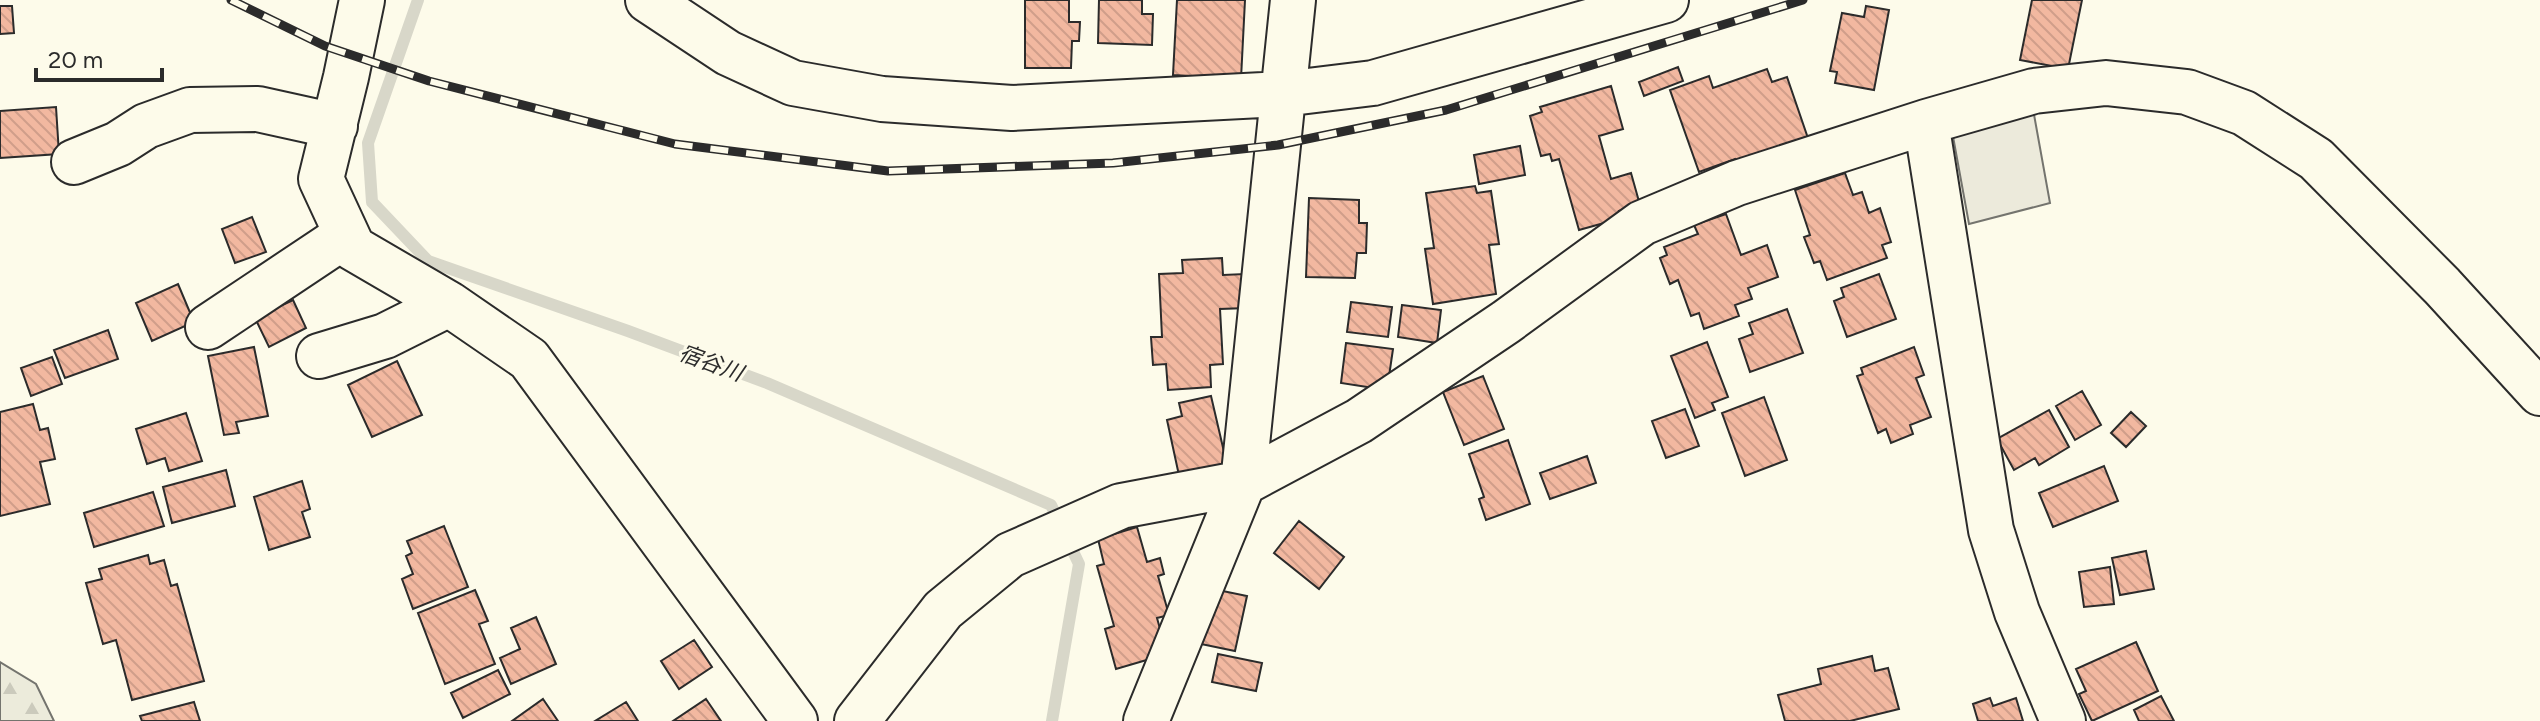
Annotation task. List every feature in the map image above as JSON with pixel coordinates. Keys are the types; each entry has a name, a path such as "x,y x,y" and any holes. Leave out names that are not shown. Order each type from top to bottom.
{"street":[{"path":"362,0 321,179 353,248 449,304 529,359 795,721"},
{"path":"648,0 728,53 793,83 882,99 1012,108 1283,94 1373,83 1666,0"},
{"path":"1146,721 1243,483 1293,0"},
{"path":"857,721 943,610 1010,555 1121,506 1243,483 1359,421 1506,322 1642,223 1737,183 2034,91 2106,83 2187,92 2244,113 2316,159 2442,286 2540,393"},
{"path":"74,162 118,144 146,126 190,110 258,109 335,126"},
{"path":"1926,122 1991,530 2017,612 2063,721"},
{"path":"208,327 346,235"},
{"path":"319,356 385,336 449,304"}],"green space":[{"path":"0,662 36,684 54,721 0,721"}],"shaded area":[{"path":"2033,109 2050,203 1969,224 1952,131"}],"building":[{"path":"1025,0 1069,0 1069,22 1080,22 1079,41 1072,41 1071,68 1025,68"},
{"path":"1099,0 1142,0 1142,14 1153,14 1152,45 1098,43"},
{"path":"1177,0 1245,0 1241,79 1173,75"},
{"path":"2032,0 2082,0 2068,69 2020,60"},
{"path":"0,6 12,6 14,33 0,34"},
{"path":"1866,6 1889,10 1874,90 1835,83 1837,72 1830,71 1842,13 1864,17"},
{"path":"1678,67 1683,81 1644,96 1639,82"},
{"path":"1767,69 1772,82 1787,77 1812,150 1741,175 1735,159 1699,172 1670,90 1709,76 1713,88"},
{"path":"1611,86 1623,129 1599,136 1611,179 1631,173 1640,205 1619,211 1622,218 1579,230 1559,159 1552,161 1550,154 1541,156 1530,116 1542,112 1540,107"},
{"path":"56,107 59,154 0,158 0,111"},
{"path":"1520,146 1525,175 1479,184 1474,155"},
{"path":"1845,173 1853,195 1862,192 1869,213 1880,208 1891,242 1882,245 1887,258 1827,280 1820,261 1814,263 1804,237 1810,235 1795,190"},
{"path":"1475,186 1477,193 1491,191 1499,244 1489,245 1496,294 1433,304 1425,249 1434,248 1426,193"},
{"path":"1309,198 1359,200 1359,223 1367,223 1366,253 1357,253 1355,278 1306,277"},
{"path":"1726,214 1741,255 1767,245 1778,277 1748,288 1752,299 1735,305 1739,316 1704,329 1699,313 1691,316 1678,280 1670,284 1660,258 1667,255 1664,247 1698,234 1694,225"},
{"path":"252,217 266,252 235,263 222,229"},
{"path":"1222,258 1223,275 1245,274 1247,308 1220,309 1223,364 1210,365 1211,387 1168,390 1166,364 1153,365 1151,337 1162,337 1159,274 1183,273 1182,260"},
{"path":"1879,274 1896,319 1847,337 1834,301 1844,297 1841,288"},
{"path":"178,284 194,322 152,341 136,303"},
{"path":"293,300 306,328 269,347 255,318"},
{"path":"1351,302 1392,307 1388,337 1347,332"},
{"path":"1402,305 1441,310 1437,343 1398,337"},
{"path":"1787,309 1803,353 1750,372 1739,339 1753,334 1749,323"},
{"path":"108,330 118,359 65,378 54,350"},
{"path":"1707,342 1728,397 1712,403 1715,410 1695,418 1671,356"},
{"path":"1346,343 1393,349 1387,390 1341,383"},
{"path":"254,347 268,416 236,422 239,433 224,435 208,356"},
{"path":"1914,347 1924,375 1916,378 1931,417 1910,425 1913,434 1891,443 1886,429 1878,433 1857,376 1863,374 1861,368"},
{"path":"52,357 62,384 31,396 21,368"},
{"path":"397,361 422,415 372,437 348,385"},
{"path":"1483,376 1504,429 1464,445 1443,392"},
{"path":"2082,391 2101,425 2075,440 2056,406"},
{"path":"1211,396 1228,469 1180,480 1167,420 1182,416 1179,403"},
{"path":"1764,397 1787,460 1745,476 1722,413"},
{"path":"33,404 40,430 48,428 55,459 40,462 50,504 0,516 0,412"},
{"path":"1685,409 1699,446 1666,458 1652,421"},
{"path":"2049,410 2069,447 2039,465 2035,458 2014,470 1997,439"},
{"path":"2131,412 2146,426 2126,447 2111,433"},
{"path":"186,413 202,461 169,471 165,458 147,464 136,429"},
{"path":"1508,440 1530,504 1486,520 1479,499 1484,497 1469,454"},
{"path":"1587,456 1596,483 1550,499 1540,473"},
{"path":"2104,466 2118,501 2053,527 2039,493"},
{"path":"226,470 235,506 172,523 163,487"},
{"path":"302,481 310,509 302,512 310,537 269,550 254,497"},
{"path":"153,492 164,526 94,547 84,513"},
{"path":"1299,521 1344,557 1319,589 1274,553"},
{"path":"444,526 468,587 413,609 402,579 413,574 406,556 412,553 407,541"},
{"path":"1137,527 1147,562 1160,558 1164,574 1158,576 1169,615 1157,618 1167,654 1116,669 1105,629 1114,626 1097,566 1104,564 1098,539"},
{"path":"2146,551 2154,589 2120,595 2112,558"},
{"path":"148,555 150,564 164,560 171,586 177,584 204,681 132,700 116,640 103,644 86,583 102,579 99,569"},
{"path":"2110,567 2114,604 2084,607 2079,572"},
{"path":"1213,589 1247,596 1235,651 1201,644"},
{"path":"475,590 488,621 479,624 495,664 445,684 418,613"},
{"path":"536,617 556,664 511,684 500,658 520,649 511,628"},
{"path":"694,640 712,667 679,689 661,661"},
{"path":"2136,642 2158,691 2092,721 2079,694 2086,691 2076,669"},
{"path":"1218,654 1262,663 1256,691 1212,682"},
{"path":"1872,656 1875,671 1888,668 1899,709 1850,721 1785,721 1778,695 1821,684 1818,669"},
{"path":"498,670 510,694 463,718 451,693"},
{"path":"2161,696 2174,721 2139,721 2134,710"},
{"path":"1990,698 1993,706 2016,698 2023,721 1978,721 1973,704"},
{"path":"543,699 558,721 512,721"},
{"path":"706,699 721,721 673,721"},
{"path":"194,702 200,721 142,721 140,716"},
{"path":"626,702 638,721 595,721"}],"waterway":[{"name":"宿谷川","path":"418,0 368,143 372,202 428,261 767,383 1051,505 1079,564 1052,721"}],"railway":[{"path":"231,0 325,46 429,81 675,144 888,171 1113,163 1278,145 1446,110 1803,0"}]}
